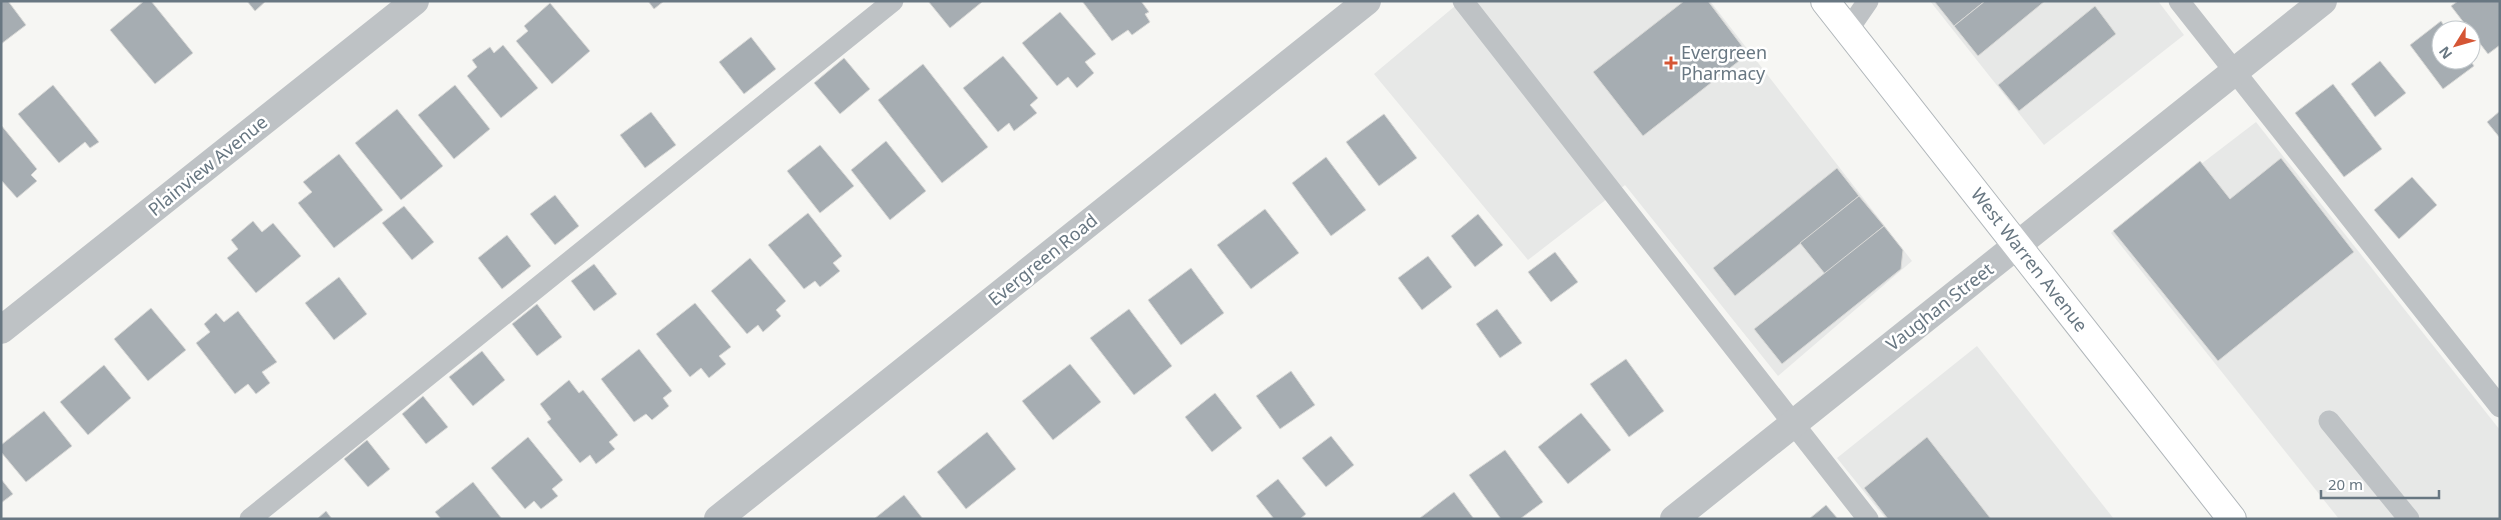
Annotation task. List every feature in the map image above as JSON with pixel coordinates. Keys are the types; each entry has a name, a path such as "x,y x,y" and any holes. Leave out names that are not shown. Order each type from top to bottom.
{"main road":[{"name":"West Warren Avenue","path":"1825,1 2232,519"}],"street":[{"name":"Plainview Avenue","path":"1,330 414,1"},
{"name":"Evergreen Road","path":"718,519 1367,1"},
{"name":"Vaughan Street","path":"1674,519 2322,1"}],"lane":[{"path":"250,519 893,1"},
{"path":"1463,1 1868,519"},
{"path":"1848,30 1868,1"},
{"path":"2179,1 2500,407"},
{"path":"2329,421 2409,519"}],"shaded area":[{"path":"1461,1 1710,1 1912,261 1778,376 1625,185 1528,260 1374,74"},
{"path":"1930,1 2158,1 2184,35 2044,145"},
{"path":"2256,122 2500,430 2500,519 2339,519 2111,233"},
{"path":"1977,346 2114,519 1886,519 1837,458"}],"building":[{"path":"1,1 8,1 26,25 1,44"},
{"path":"144,1 151,1 193,53 155,84 110,30"},
{"path":"247,1 266,1 255,11"},
{"path":"648,1 664,1 654,9"},
{"path":"928,1 982,1 982,2 950,28"},
{"path":"1082,1 1141,1 1149,12 1145,14 1150,22 1132,35 1128,30 1112,41"},
{"name":"Evergreen Pharmacy","path":"1684,1 1708,1 1748,54 1643,136 1593,72"},
{"path":"1934,1 1985,1 1954,26"},
{"path":"1985,1 2045,1 1978,56 1954,26"},
{"path":"2458,1 2500,1 2500,45 2488,54 2481,45 2481,20 2462,20 2451,6"},
{"path":"550,3 590,51 552,84 516,41 528,31 524,26"},
{"path":"2095,6 2116,34 2019,111 1998,85"},
{"path":"1060,12 1096,54 1085,62 1094,73 1077,88 1068,77 1057,86 1022,43"},
{"path":"2431,29 2431,70 2469,70 2443,89 2410,45"},
{"path":"751,37 776,69 744,94 719,62"},
{"path":"503,45 538,88 501,118 467,76 477,67 472,60 490,47 494,53"},
{"path":"1003,56 1038,98 1030,105 1037,113 1014,131 1009,123 998,132 963,88"},
{"path":"844,58 870,89 840,114 814,83"},
{"path":"2380,61 2406,93 2375,117 2351,84"},
{"path":"923,64 988,147 942,183 878,100"},
{"path":"2333,84 2382,149 2344,177 2295,113"},
{"path":"53,85 99,142 90,148 85,142 59,163 18,114"},
{"path":"455,85 490,129 454,159 418,115"},
{"path":"397,109 443,166 401,200 355,143"},
{"path":"2500,111 2500,138 2487,122"},
{"path":"651,112 676,145 645,168 620,135"},
{"path":"1384,114 1417,158 1379,186 1346,142"},
{"path":"1,125 37,169 31,175 37,181 17,198 1,180"},
{"path":"886,141 926,191 890,220 851,170"},
{"path":"820,145 854,186 820,213 787,171"},
{"path":"339,154 383,210 334,248 298,203 312,192 303,182"},
{"path":"1326,157 1366,210 1331,236 1292,183"},
{"path":"2281,158 2354,252 2218,361 2113,231 2200,161 2230,199"},
{"path":"1837,168 1859,196 1735,296 1713,268"},
{"path":"2412,177 2437,205 2399,239 2374,210"},
{"path":"555,195 579,226 555,245 530,214"},
{"path":"1859,196 1884,226 1825,274 1800,243"},
{"path":"404,206 434,242 412,260 382,223"},
{"path":"1265,209 1299,253 1251,289 1217,245"},
{"path":"808,213 842,256 833,263 840,271 820,287 815,281 804,289 768,245"},
{"path":"1478,214 1503,245 1475,267 1451,236"},
{"path":"253,221 262,232 273,223 301,256 256,293 227,258 238,249 231,240"},
{"path":"1884,226 1903,250 1901,269 1782,364 1754,329"},
{"path":"507,235 531,266 502,289 478,258"},
{"path":"1555,252 1578,282 1551,302 1528,272"},
{"path":"1428,256 1452,287 1422,310 1398,278"},
{"path":"750,258 786,301 776,310 781,316 763,332 758,325 747,334 711,291"},
{"path":"594,264 617,294 594,311 571,281"},
{"path":"1191,268 1224,313 1181,345 1148,300"},
{"path":"339,277 367,314 334,340 305,303"},
{"path":"695,303 731,347 719,356 726,364 709,378 701,368 690,377 656,334"},
{"path":"537,304 562,337 537,356 512,324"},
{"path":"151,308 186,350 148,381 114,339"},
{"path":"1129,309 1172,366 1134,395 1090,338"},
{"path":"1497,309 1522,343 1500,358 1476,324"},
{"path":"238,311 277,362 262,372 270,383 256,394 248,384 235,394 196,343 210,332 204,324 216,313 224,322"},
{"path":"639,349 672,391 663,398 669,406 652,420 646,414 634,422 601,379"},
{"path":"482,351 505,380 473,406 449,377"},
{"path":"1626,359 1664,411 1629,437 1590,384"},
{"path":"1070,364 1101,402 1053,440 1022,401"},
{"path":"104,365 131,398 88,435 60,402"},
{"path":"1291,371 1315,405 1280,429 1256,396"},
{"path":"569,380 579,393 583,390 618,435 609,442 615,449 596,464 590,455 580,463 547,422 551,419 540,404"},
{"path":"1215,393 1242,428 1212,452 1185,417"},
{"path":"423,396 448,427 426,444 402,414"},
{"path":"44,411 72,446 26,482 1,452 1,445"},
{"path":"1581,413 1611,450 1568,484 1538,447"},
{"path":"987,432 1016,469 966,509 937,472"},
{"path":"1331,436 1354,465 1326,487 1302,458"},
{"path":"528,437 563,480 552,489 558,496 541,509 534,501 525,509 491,468"},
{"path":"1927,437 1991,519 1888,519 1864,488"},
{"path":"367,440 390,469 368,487 344,459"},
{"path":"1505,450 1543,502 1520,519 1501,519 1469,475"},
{"path":"1,479 13,494 1,503"},
{"path":"1278,479 1306,514 1300,519 1274,519 1256,496"},
{"path":"473,482 502,519 441,519 435,512"},
{"path":"1454,492 1474,519 1420,519 1420,518"},
{"path":"904,495 923,519 874,519"},
{"path":"1826,505 1838,519 1809,519"},
{"path":"326,511 332,519 317,519"}],"place":[{"name":"Evergreen Pharmacy","path":"1671,63"}]}
